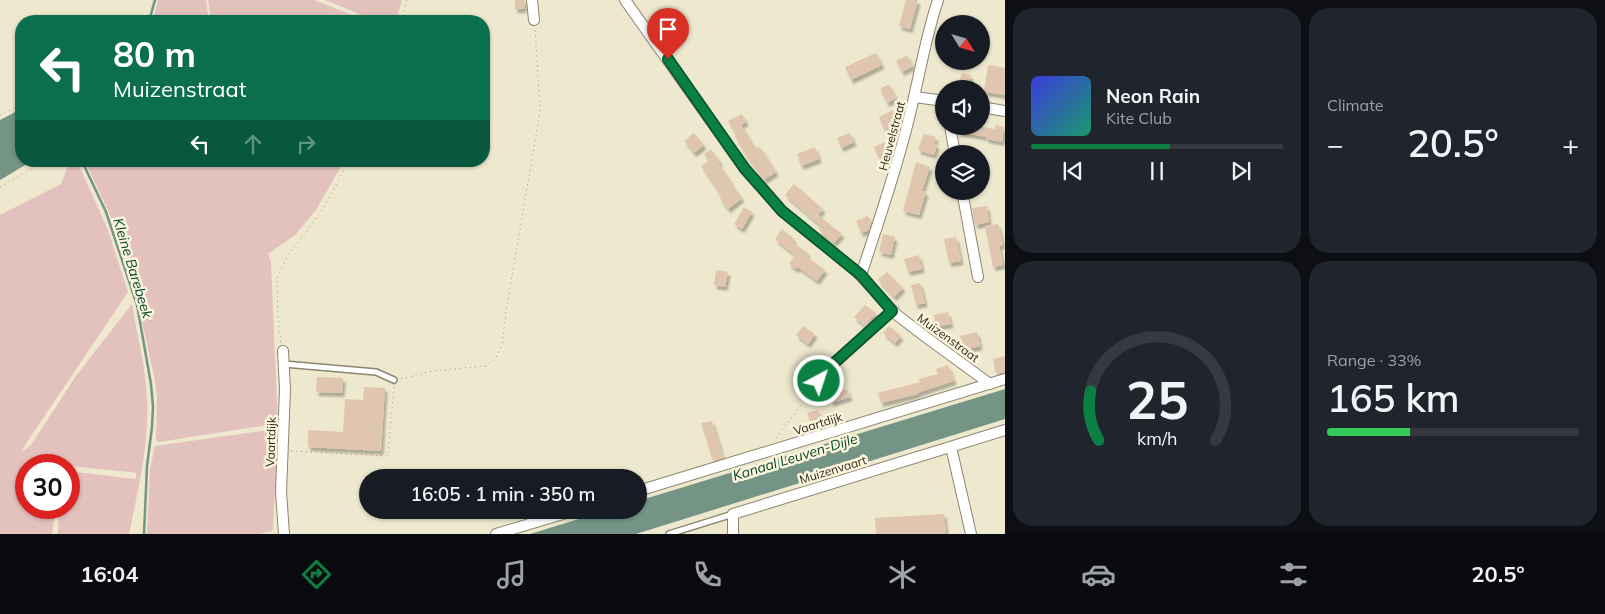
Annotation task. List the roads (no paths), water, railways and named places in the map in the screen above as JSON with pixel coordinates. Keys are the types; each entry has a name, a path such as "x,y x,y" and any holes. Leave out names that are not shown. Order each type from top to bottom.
{"street":[{"path":"532,0 534,20"},
{"name":"Muizenstraat","path":"625,0 745,169 782,211 861,275 892,311 990,384"},
{"name":"Heuvelstraat","path":"861,275 894,178 915,97 930,25 938,0"},
{"path":"915,97 935,100"},
{"path":"990,108 1005,111"},
{"path":"964,200 978,277"},
{"path":"819,381 833,364 892,311"},
{"name":"Vaartdijk","path":"283,351 285,389 282,492 284,534"},
{"name":"Vaartdijk","path":"647,488 1005,379"},
{"name":"Muizenvaart","path":"733,514 1005,430"},
{"path":"950,447 970,534"},
{"path":"733,514 733,534"},
{"path":"496,534 546,519"}],"lane":[{"path":"284,364 376,372 394,380"},
{"name":"Muizenvaart","path":"669,534 733,514"}],"water":[{"path":"15,112 15,167 22,167 0,180 0,120"},
{"name":"Kanaal Leuven-Dijle","path":"1005,389 1005,419 636,534 530,534 579,519 647,519 647,498"}],"waterway":[{"name":"Kleine Barebeek","path":"151,15 155,0"},
{"name":"Kleine Barebeek","path":"85,167 106,212 137,305 151,384 153,407 147,466 144,534"}]}
